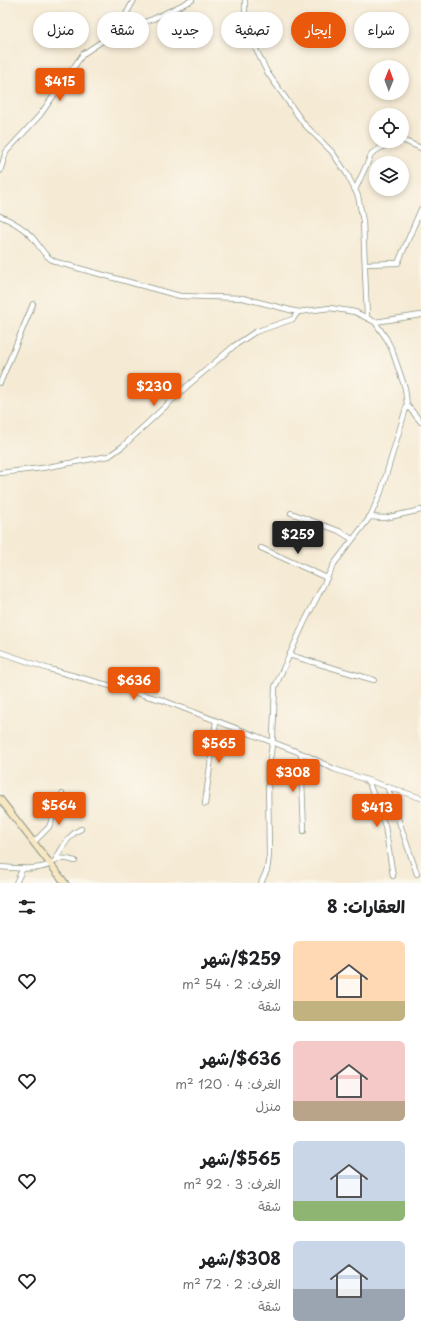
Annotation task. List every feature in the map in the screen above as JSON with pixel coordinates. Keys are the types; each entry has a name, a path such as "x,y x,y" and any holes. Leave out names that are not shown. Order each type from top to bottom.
{"street":[{"path":"127,12 134,0"},
{"path":"149,20 192,0"},
{"path":"245,0 245,27 267,72 304,124 332,152 347,174 355,190 363,221 367,317"},
{"path":"0,170 6,152 40,115 78,60 97,44"},
{"path":"409,143 421,148"},
{"path":"355,190 372,153 381,148"},
{"path":"365,264 398,263 421,209"},
{"path":"0,216 24,229 48,258 56,262 166,293 189,296 243,298 298,312 338,308 355,312 367,317 375,322 386,338 392,350 408,406 421,422"},
{"path":"0,383 33,304"},
{"path":"0,473 42,468 109,456 123,446 186,387 234,346 255,332 293,319 298,312"},
{"path":"375,322 421,315"},
{"path":"261,883 267,870 269,856 268,773 272,744 275,687 289,655 334,564 369,517 389,468 408,406"},
{"path":"369,517 385,518 421,510"},
{"path":"291,513 339,531 352,539"},
{"path":"261,548 327,578"},
{"path":"0,652 13,658 49,669 162,700 301,754 334,769 421,798"},
{"path":"289,655 374,680"},
{"path":"205,804 216,721"},
{"path":"301,754 304,831"},
{"path":"362,778 369,783 385,826 393,876"},
{"path":"387,786 417,874"},
{"path":"34,842 49,827 62,794"},
{"path":"0,799 65,883"},
{"path":"0,867 41,868 51,864 75,831 81,828"},
{"path":"56,859 63,858 75,861"},
{"path":"16,883 23,868"}]}
